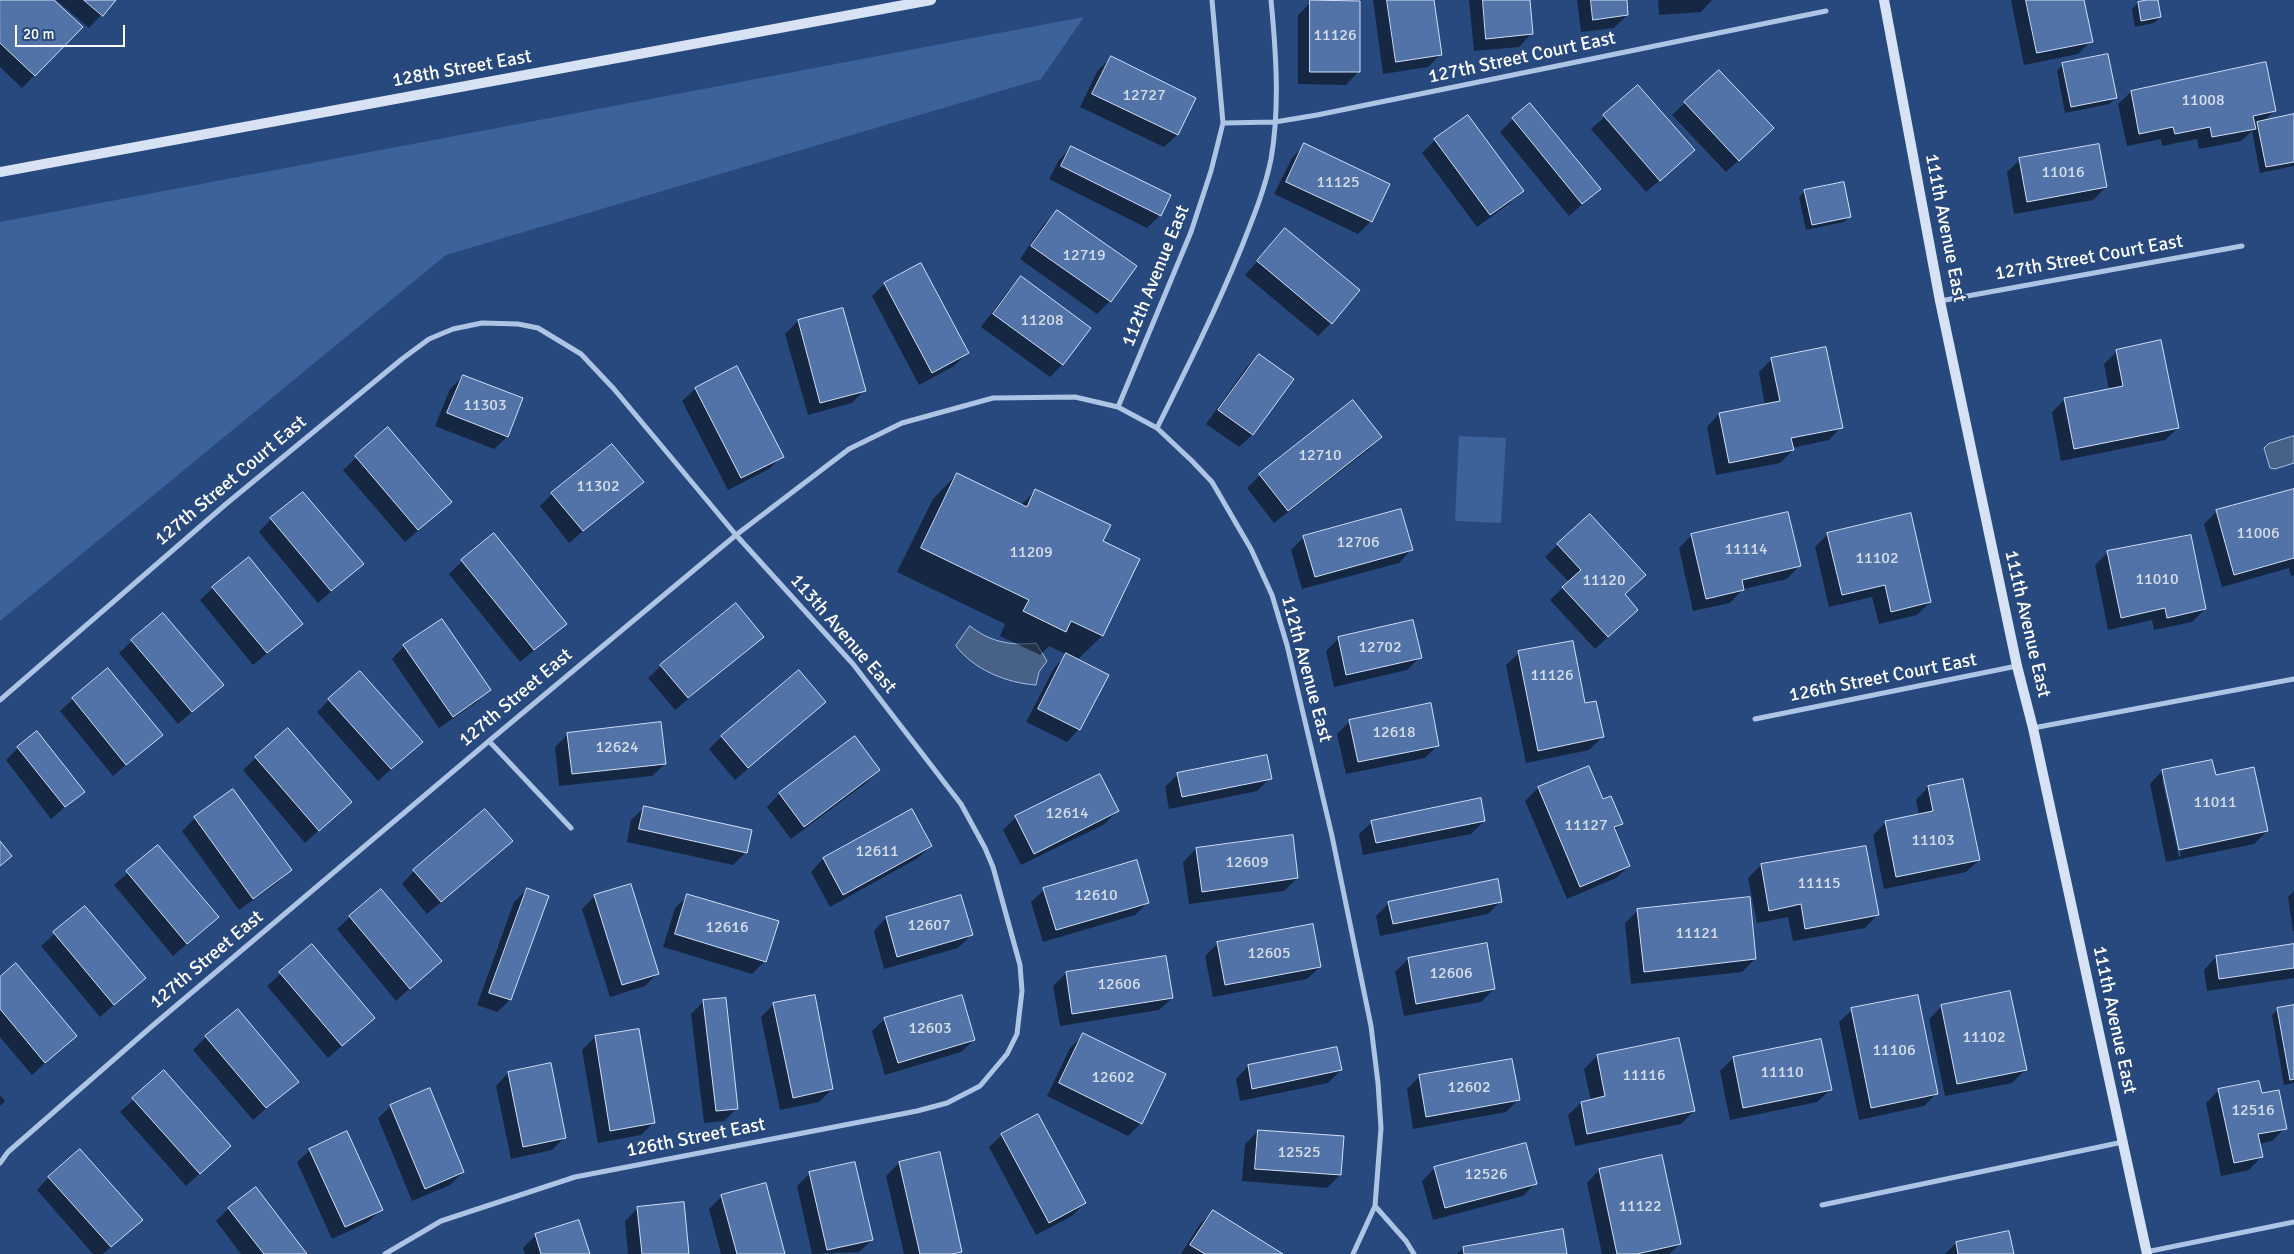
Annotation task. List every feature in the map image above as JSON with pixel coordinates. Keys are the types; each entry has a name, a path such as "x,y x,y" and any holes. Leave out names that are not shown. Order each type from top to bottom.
{"street":[{"name":"128th Street East","path":"0,172 931,0"},
{"name":"112th Avenue East","path":"1212,0 1223,123 1211,171 1191,232 1118,407 1156,428 1212,482 1251,549 1272,595 1287,645 1332,836 1371,1026 1382,1128 1375,1206 1353,1254"},
{"path":"1156,428 1224,290 1257,208 1271,160 1275,122 1276,82 1270,0"},
{"name":"111th Avenue East","path":"1884,0 1940,300 2017,666 2033,728 2147,1253"},
{"name":"127th Street Court East","path":"1223,123 1275,122 1317,115 1826,11"},
{"name":"127th Street Court East","path":"1940,300 2242,246"},
{"name":"127th Street Court East","path":"0,700 226,504 402,359 429,339 453,329 482,323 501,325"},
{"name":"113th Avenue East","path":"501,325 518,324 538,328 582,354 614,389 736,535 853,664 961,804 993,867 1020,965 1022,991 1017,1034 1007,1054"},
{"name":"127th Street East","path":"0,1163 8,1152 151,1027 489,741 736,535 849,449 902,423 993,398 1075,397 1118,407"},
{"name":"126th Street Court East","path":"1755,719 2017,666"},
{"path":"2033,728 2294,680"},
{"path":"489,741 571,828"},
{"name":"126th Street East","path":"385,1254 441,1221 575,1177 917,1111 947,1103 980,1086 1007,1054"},
{"path":"1822,1205 2123,1142"},
{"path":"1375,1206 1406,1241 1414,1254"},
{"path":"2147,1253 2294,1222"}],"shaded area":[{"path":"1084,17 1041,79 446,255 0,621 0,222"},
{"path":"1459,436 1506,438 1501,523 1455,521"},
{"path":"2294,436 2294,463 2275,469 2270,468 2264,448 2268,444"},
{"path":"970,626 985,636 1001,642 1018,644 1036,643 1047,661 1039,672 1036,685 1025,684 992,674 963,654 956,646"}],"building":[{"path":"0,0 54,0 83,27 35,76 0,43"},
{"path":"84,0 116,0 103,16"},
{"path":"1310,0 1360,1 1360,72 1310,72"},
{"path":"1387,0 1434,0 1442,55 1396,62"},
{"path":"1483,0 1530,0 1533,34 1486,39"},
{"path":"1591,0 1627,0 1628,15 1593,20"},
{"path":"2026,0 2084,0 2093,42 2037,53"},
{"path":"2158,0 2161,17 2141,21 2138,2"},
{"path":"2108,54 2117,98 2071,107 2062,63"},
{"path":"1111,56 1196,98 1178,135 1092,94"},
{"path":"2266,62 2276,111 2253,116 2256,129 2212,137 2210,127 2175,134 2173,127 2139,134 2131,91"},
{"path":"1719,70 1774,128 1739,161 1684,102"},
{"path":"1638,85 1695,150 1660,181 1603,115"},
{"path":"1530,103 1601,189 1582,204 1512,118"},
{"path":"2294,114 2294,162 2266,167 2257,122"},
{"path":"1468,115 1524,191 1490,215 1434,139"},
{"path":"1304,143 1390,184 1372,222 1286,182"},
{"path":"2099,144 2107,187 2027,202 2019,158"},
{"path":"1071,146 1171,195 1161,216 1061,166"},
{"path":"1844,182 1851,217 1812,225 1804,190"},
{"path":"1057,210 1137,266 1111,302 1031,246"},
{"path":"1285,228 1360,290 1332,324 1257,261"},
{"path":"921,263 969,353 932,373 884,283"},
{"path":"1021,276 1091,328 1063,365 993,314"},
{"path":"843,308 866,391 820,403 798,320"},
{"path":"2161,340 2179,428 2074,449 2064,398 2123,386 2116,350"},
{"path":"1826,347 1843,428 1791,438 1794,450 1729,463 1719,413 1780,401 1771,358"},
{"path":"1259,354 1294,379 1253,435 1218,410"},
{"path":"737,366 784,457 741,478 695,388"},
{"path":"463,375 523,398 508,437 447,413"},
{"path":"1353,400 1382,437 1288,511 1259,474"},
{"path":"388,427 452,502 418,530 355,456"},
{"path":"612,444 644,482 583,531 551,493"},
{"path":"957,473 1027,507 1035,489 1111,525 1103,541 1140,559 1103,636 1071,621 1066,632 1023,611 1029,600 921,548"},
{"path":"2294,489 2294,558 2234,575 2216,510"},
{"path":"303,492 364,564 331,591 270,518"},
{"path":"1401,509 1413,550 1315,577 1303,536"},
{"path":"1788,512 1801,566 1742,580 1744,590 1706,599 1691,534"},
{"path":"1911,513 1931,602 1891,612 1885,585 1842,595 1827,533"},
{"path":"1590,514 1646,575 1625,594 1638,610 1608,637 1562,587 1581,570 1557,544"},
{"path":"494,533 567,624 534,650 461,560"},
{"path":"2191,535 2206,609 2167,618 2165,608 2121,618 2107,551"},
{"path":"249,557 303,624 267,653 212,587"},
{"path":"736,603 764,637 688,698 660,665"},
{"path":"163,613 224,685 192,712 131,640"},
{"path":"442,619 491,690 453,717 403,645"},
{"path":"1413,620 1422,658 1346,675 1338,637"},
{"path":"1573,641 1585,703 1596,701 1604,737 1538,751 1518,651"},
{"path":"1066,653 1109,675 1080,730 1038,709"},
{"path":"108,668 163,735 126,765 72,698"},
{"path":"799,670 826,702 748,768 721,736"},
{"path":"360,671 423,742 391,769 328,699"},
{"path":"1431,703 1439,746 1358,762 1349,720"},
{"path":"661,722 666,764 572,774 567,733"},
{"path":"288,728 352,802 319,831 255,757"},
{"path":"37,731 85,792 65,807 17,747"},
{"path":"855,736 880,770 804,827 779,793"},
{"path":"1267,755 1272,779 1182,797 1177,773"},
{"path":"2212,760 2216,775 2254,767 2268,831 2179,850 2162,770"},
{"path":"1589,766 1603,799 1611,796 1623,824 1614,827 1630,866 1580,887 1538,787"},
{"path":"1100,774 1119,811 1034,854 1015,816"},
{"path":"1963,779 1980,860 1896,877 1885,821 1933,811 1928,786"},
{"path":"233,789 292,870 253,899 194,817"},
{"path":"1481,798 1485,821 1376,843 1371,821"},
{"path":"644,806 752,830 747,853 639,829"},
{"path":"485,809 513,841 441,902 413,870"},
{"path":"912,809 932,846 843,895 823,858"},
{"path":"1293,835 1298,878 1202,892 1196,848"},
{"path":"0,841 12,856 0,866"},
{"path":"158,845 219,917 187,944 126,871"},
{"path":"1866,846 1879,915 1805,929 1801,904 1769,911 1761,864"},
{"path":"1137,860 1149,903 1056,930 1043,888"},
{"path":"1498,879 1502,902 1393,924 1388,902"},
{"path":"631,884 659,974 622,985 594,895"},
{"path":"527,888 549,896 511,1000 489,993"},
{"path":"381,889 442,961 410,989 349,916"},
{"path":"687,894 779,921 766,962 675,934"},
{"path":"961,895 973,935 897,957 886,917"},
{"path":"1750,897 1756,959 1644,972 1637,909"},
{"path":"85,906 146,978 114,1005 53,932"},
{"path":"1313,924 1321,967 1225,985 1217,942"},
{"path":"1487,943 1495,989 1416,1004 1408,958"},
{"path":"312,944 375,1018 342,1046 279,972"},
{"path":"2294,944 2294,968 2219,979 2216,956"},
{"path":"1166,956 1173,998 1072,1014 1066,972"},
{"path":"16,963 77,1036 45,1063 0,1009 0,977"},
{"path":"2010,991 2027,1070 1957,1084 1941,1005"},
{"path":"815,995 833,1089 793,1098 773,1003"},
{"path":"962,995 975,1040 898,1063 884,1018"},
{"path":"1918,995 1938,1094 1871,1108 1851,1008"},
{"path":"726,998 738,1109 716,1111 703,1000"},
{"path":"2294,1005 2294,1079 2290,1080 2277,1008"},
{"path":"238,1009 299,1082 266,1108 205,1036"},
{"path":"639,1029 655,1123 610,1131 595,1036"},
{"path":"1083,1033 1166,1074 1142,1124 1059,1083"},
{"path":"1679,1038 1695,1111 1587,1134 1581,1102 1605,1096 1597,1055"},
{"path":"1821,1039 1832,1090 1743,1108 1733,1057"},
{"path":"1337,1047 1342,1070 1252,1089 1248,1065"},
{"path":"1512,1059 1520,1100 1426,1117 1419,1075"},
{"path":"551,1063 566,1138 523,1147 508,1072"},
{"path":"164,1070 231,1146 200,1174 132,1098"},
{"path":"2259,1081 2262,1093 2279,1090 2287,1129 2258,1134 2263,1157 2234,1163 2218,1089"},
{"path":"430,1088 464,1172 425,1189 390,1105"},
{"path":"1038,1114 1086,1203 1049,1223 1001,1134"},
{"path":"1258,1130 1344,1136 1341,1175 1255,1169"},
{"path":"347,1131 383,1210 345,1227 309,1149"},
{"path":"1526,1143 1537,1184 1445,1208 1434,1167"},
{"path":"80,1149 143,1220 111,1247 48,1177"},
{"path":"940,1152 962,1252 952,1254 920,1254 899,1162"},
{"path":"1662,1155 1681,1244 1637,1254 1617,1254 1599,1169"},
{"path":"855,1162 873,1240 827,1250 809,1172"},
{"path":"766,1183 785,1254 737,1254 721,1195"},
{"path":"256,1187 307,1254 264,1254 228,1208"},
{"path":"684,1202 689,1254 642,1254 637,1207"},
{"path":"1213,1210 1283,1254 1205,1254 1190,1245"},
{"path":"579,1220 590,1254 541,1254 535,1234"},
{"path":"1563,1229 1567,1254 1464,1254 1463,1247"},
{"path":"2009,1231 2014,1254 1958,1254 1956,1242"}]}
